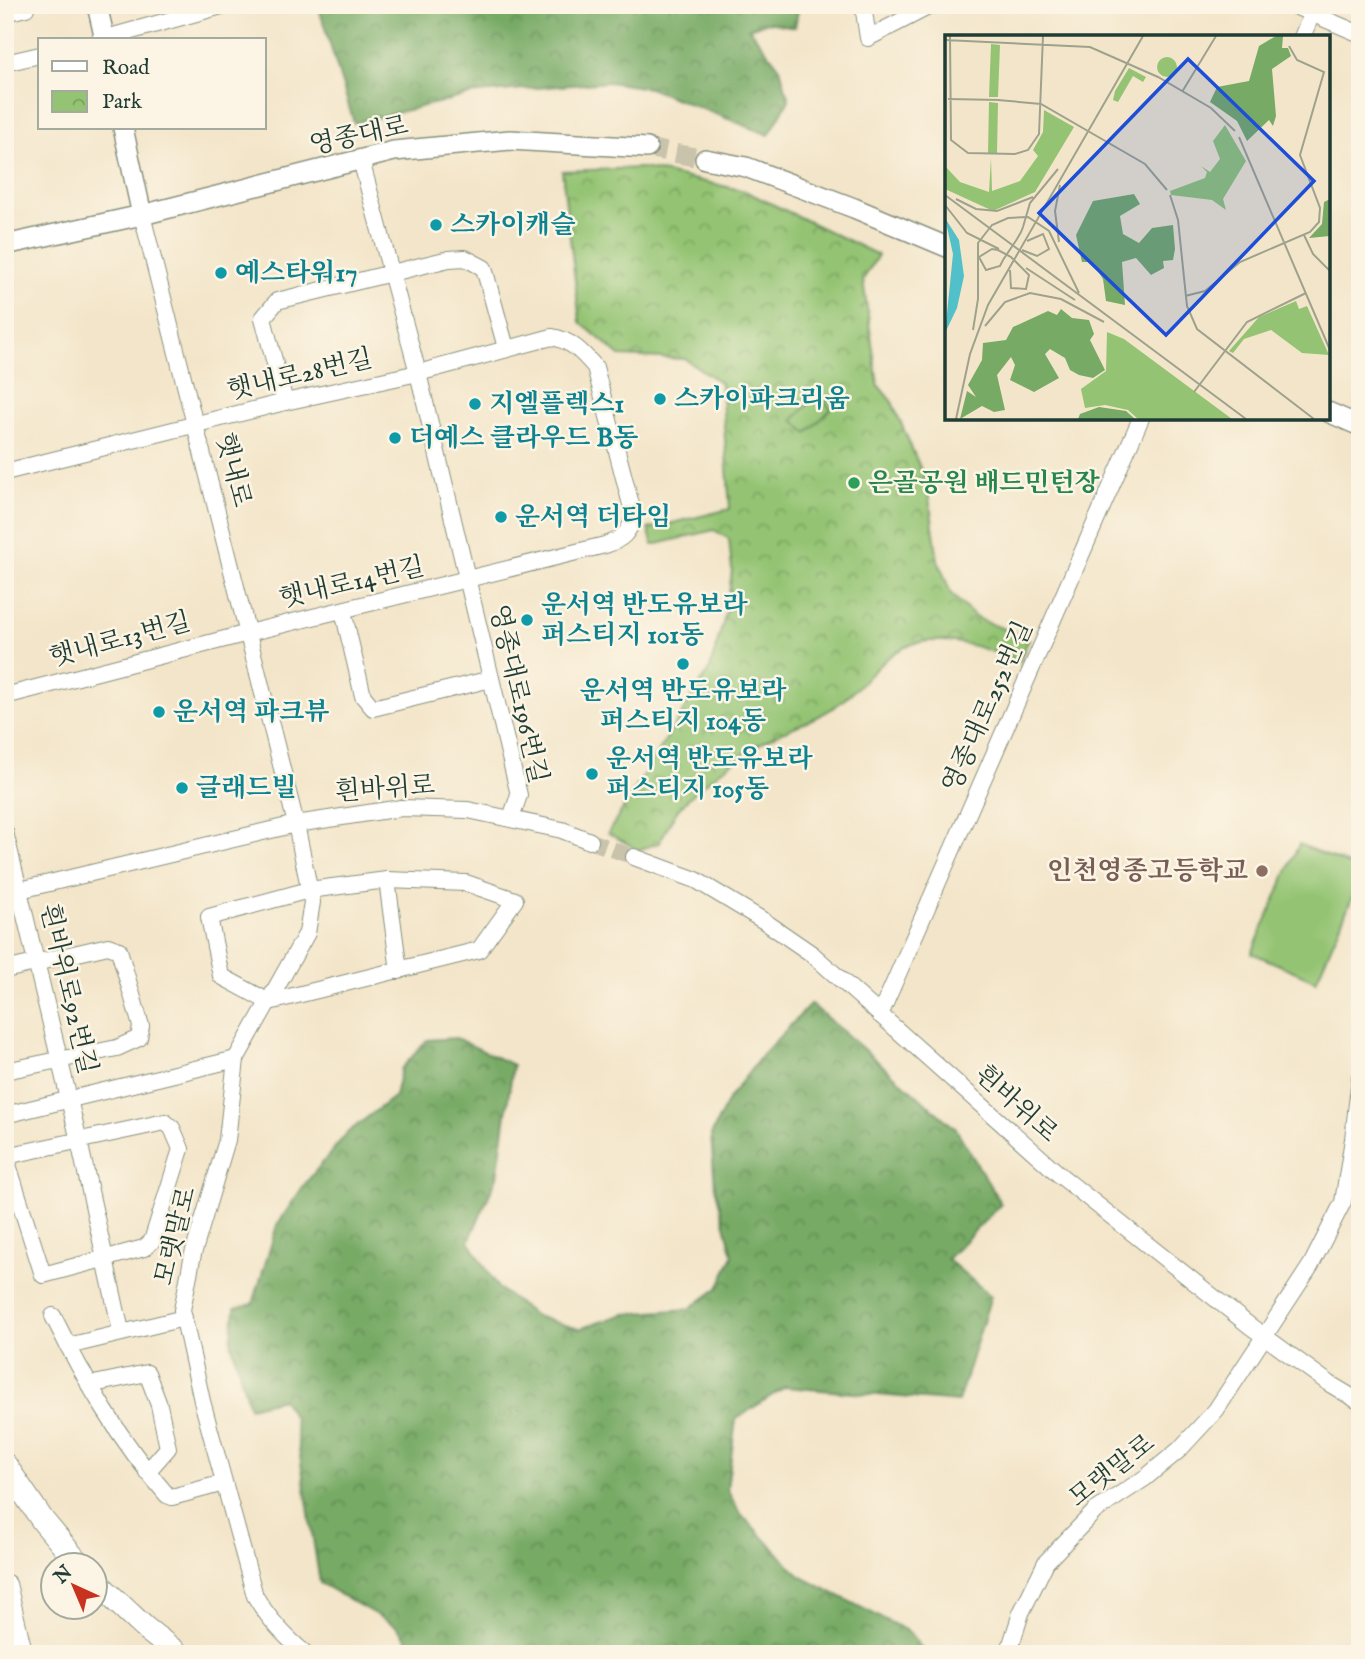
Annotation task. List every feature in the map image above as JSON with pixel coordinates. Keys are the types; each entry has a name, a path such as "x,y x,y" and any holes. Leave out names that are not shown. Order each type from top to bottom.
{"highway":[{"path":"5,1465 43,1521 67,1550"},
{"path":"5,1586 21,1654"},
{"path":"108,1593 177,1654"}],"main road":[{"path":"97,5 103,38"},
{"name":"햇내로","path":"123,130 142,215"},
{"name":"영종대로","path":"5,245 142,215 394,151 510,140 647,148"},
{"path":"705,159 746,167 945,246"},
{"path":"1330,413 1360,426"}],"street":[{"path":"5,13 26,8 27,5"},
{"path":"863,5 868,38 933,5"},
{"path":"1292,5 1313,10 1360,34"},
{"path":"110,38 222,6"},
{"path":"1303,35 1313,10"},
{"path":"5,63 38,55"},
{"name":"영종대로196번길","path":"361,160 418,373 519,795 510,818"},
{"name":"햇내로","path":"142,215 296,824"},
{"path":"285,402 263,318 269,309 277,301 392,272 465,257 484,268 506,348"},
{"name":"영종대로196번길","path":"418,373 552,337 565,339 586,355 595,367 634,516 630,530 618,541 467,580"},
{"name":"햇내로28번길","path":"5,472 285,402 418,373"},
{"name":"영종대로252번길","path":"880,1015 1140,420"},
{"name":"햇내로14번길","path":"248,633 467,580"},
{"path":"343,611 363,696 373,708 491,679"},
{"name":"햇내로13번길","path":"5,695 248,633"},
{"name":"흰바위로","path":"5,899 13,887 296,824 401,808 468,810 562,830 590,841"},
{"name":"모랫말로","path":"296,824 312,902 307,933 236,1059 228,1140 192,1254 183,1310 202,1401 255,1596 267,1616 306,1654"},
{"name":"흰바위로92번길","path":"5,832 13,887 37,962 121,1331"},
{"name":"흰바위로","path":"634,858 696,880 812,954 1062,1177 1264,1337 1329,1384 1360,1402"},
{"path":"387,880 399,971"},
{"path":"387,880 466,883 515,900 479,950 399,971 269,1002 221,976 209,917 309,890 387,880"},
{"path":"5,970 108,946 120,950 141,1026 139,1038 117,1048 5,1071"},
{"path":"5,1115 236,1059"},
{"name":"모랫말로","path":"1009,1654 1021,1613 1046,1562 1095,1511 1145,1478 1179,1450 1216,1410 1311,1265 1343,1202 1360,1077"},
{"path":"165,1122 173,1129 181,1149 152,1241 144,1248 43,1275 8,1165 11,1155 79,1141 165,1122"},
{"path":"53,1316 89,1385 123,1441 167,1495 172,1497 224,1483"},
{"path":"68,1346 121,1331 184,1318"},
{"path":"89,1385 147,1373 159,1405 168,1448 147,1472"}],"green space":[{"path":"318,5 799,5 795,27 768,22 749,28 780,68 789,100 769,135 649,88 608,82 478,93 354,123"},
{"path":"643,168 745,191 878,255 863,280 878,385 892,402 927,484 938,560 951,594 976,618 1029,639 1019,662 982,648 956,642 929,641 905,647 885,660 833,708 770,738 723,769 681,806 659,843 638,850 608,833 710,668 727,609 732,570 729,539 714,530 653,545 648,529 730,509 721,383 685,359 620,356 580,322 562,171"},
{"path":"818,395 831,409 807,433 793,420"},
{"path":"1299,844 1360,870 1360,880 1316,981 1252,953"},
{"path":"811,1004 956,1129 1001,1204 947,1259 991,1296 958,1402 785,1387 736,1419 727,1489 739,1512 800,1576 909,1632 926,1654 419,1654 396,1626 320,1583 294,1418 282,1399 249,1407 231,1342 235,1308 253,1304 277,1225 304,1185 347,1133 395,1096 401,1069 427,1040 456,1038 513,1065 497,1177 469,1241 498,1288 535,1316 579,1329 624,1314 689,1309 718,1288 733,1255 715,1187 711,1135 729,1098 763,1054"}],"tunnel":[{"path":"647,148 705,159"},
{"path":"590,841 634,857"}],"place":[{"name":"스카이캐슬","path":"436,225"},
{"name":"예스타워17","path":"221,273"},
{"name":"스카이파크리움","path":"660,399"},
{"name":"지엘플렉스1","path":"475,404"},
{"name":"더예스 클라우드 B동","path":"395,438"},
{"name":"은골공원 배드민턴장","path":"854,483"},
{"name":"운서역 더타임","path":"501,517"},
{"name":"운서역 반도유보라 퍼스티지 101동","path":"527,620"},
{"name":"운서역 반도유보라 퍼스티지 104동","path":"683,664"},
{"name":"운서역 파크뷰","path":"159,712"},
{"name":"운서역 반도유보라 퍼스티지 105동","path":"592,774"},
{"name":"글래드빌","path":"182,788"},
{"name":"인천영종고등학교","path":"1262,871"}]}
